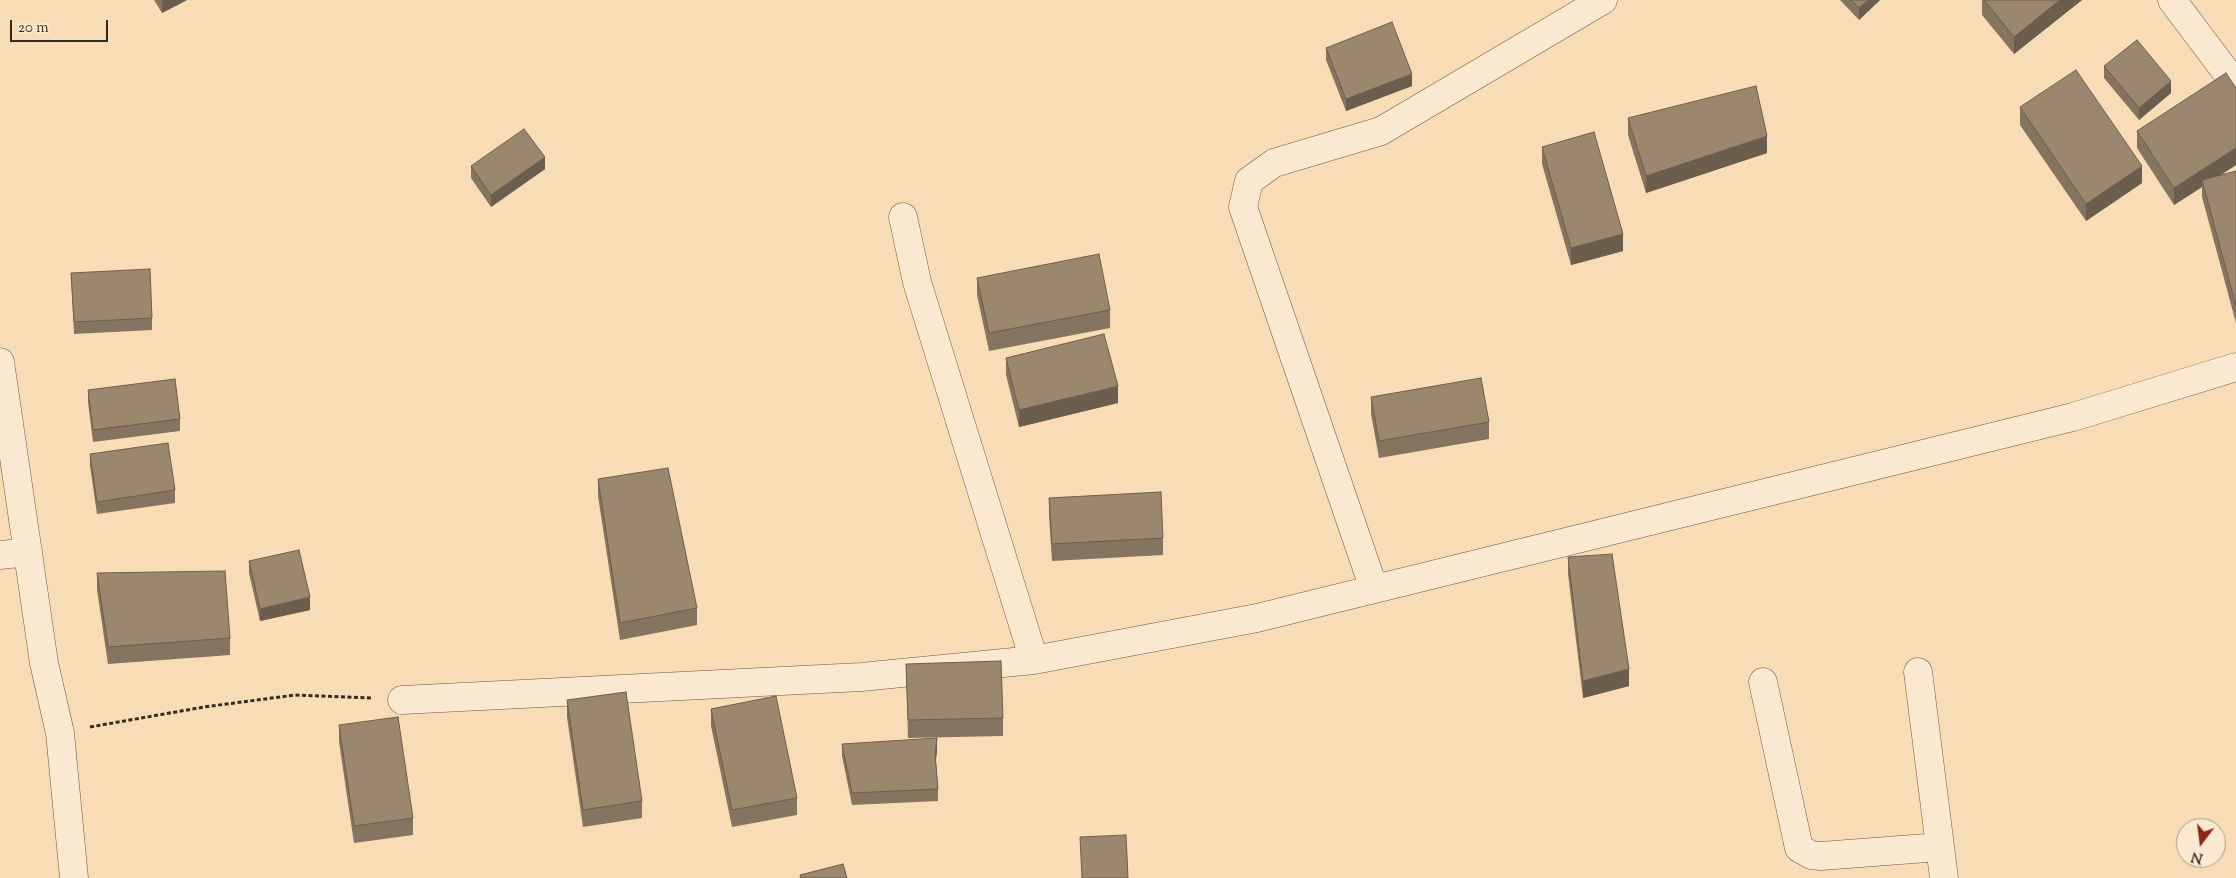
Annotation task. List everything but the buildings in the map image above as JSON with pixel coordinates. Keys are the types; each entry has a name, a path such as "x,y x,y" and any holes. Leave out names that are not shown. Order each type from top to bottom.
{"street":[{"path":"1374,589 1243,207 1249,181 1274,163 1381,131 1603,0"},
{"path":"2172,0 2236,85"},
{"path":"903,217 916,282 1034,660"},
{"path":"0,362 44,663 60,733 74,878"},
{"path":"402,700 861,677 1034,660 1257,618 2073,417 2236,367"},
{"path":"0,555 28,552"},
{"path":"1918,672 1944,878"},
{"path":"1763,682 1799,848 1811,855 1821,856 1940,847"}],"path":[{"path":"60,733 204,707 295,695 402,700"}]}
